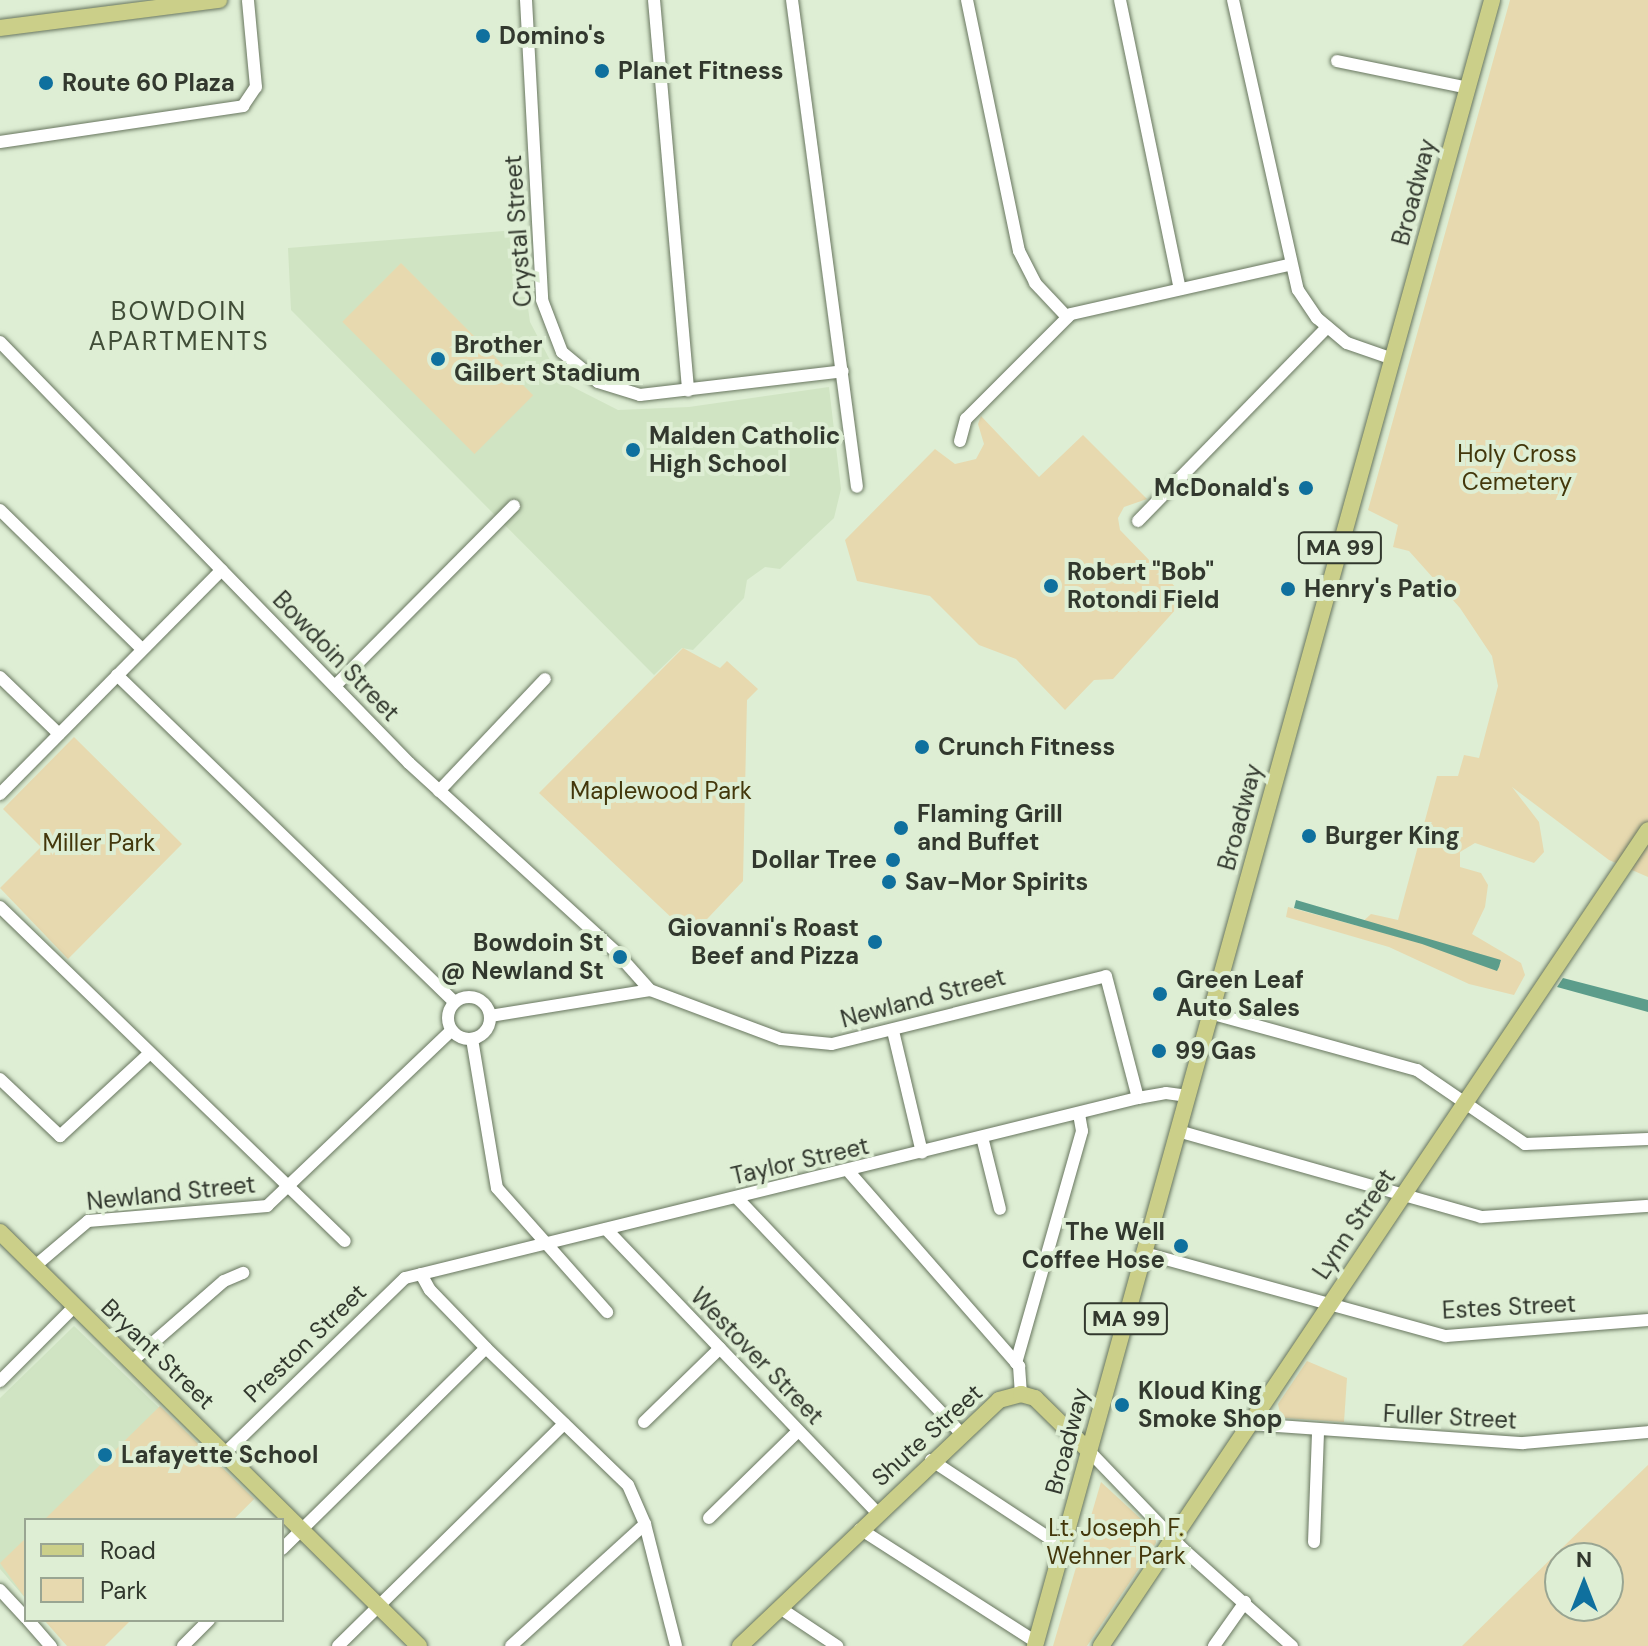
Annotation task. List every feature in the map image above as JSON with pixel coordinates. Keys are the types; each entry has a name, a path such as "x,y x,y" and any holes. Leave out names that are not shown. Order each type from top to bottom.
{"main road":[{"path":"0,28 219,0"},
{"name":"Broadway","path":"1036,1644 1492,0"},
{"name":"Lynn Street","path":"1101,1646 1648,830"},
{"name":"Bryant Street","path":"0,1232 380,1604 419,1646"},
{"name":"Shute Street","path":"740,1646 993,1403 1021,1394 1038,1401 1089,1451"}],"street":[{"path":"0,142 243,106 256,87 248,0"},
{"name":"Crystal Street","path":"526,0 542,300 553,337 572,364 612,389 640,395 843,371"},
{"path":"654,0 688,391"},
{"path":"792,0 857,487"},
{"path":"967,0 1019,251 1030,276 1067,317"},
{"path":"1120,0 1180,289"},
{"path":"1233,0 1289,265 1303,300 1327,327 1360,350 1393,359"},
{"path":"1337,61 1468,88"},
{"path":"960,441 966,419 1067,317 1289,265"},
{"path":"1138,521 1327,327"},
{"name":"Bowdoin Street","path":"0,342 439,791 616,952 650,990"},
{"path":"335,686 514,506"},
{"path":"0,510 142,649"},
{"path":"0,794 222,570"},
{"path":"117,675 454,1002"},
{"path":"0,677 59,734"},
{"path":"439,791 545,679"},
{"path":"0,907 345,1241"},
{"name":"Newland Street","path":"490,1016 650,990 781,1039 832,1044 1106,976 1138,1098"},
{"path":"473,997 485,1004 490,1016 486,1031 472,1039 451,1031 447,1016 454,1002 473,997"},
{"path":"1210,1013 1417,1070 1513,1140 1537,1147 1648,1139"},
{"name":"Newland Street","path":"35,1266 83,1223 250,1212 267,1206 451,1031"},
{"path":"893,1031 922,1153"},
{"path":"472,1039 497,1188 607,1312"},
{"path":"0,1079 60,1136 150,1053"},
{"name":"Taylor Street","path":"421,1274 850,1173 1138,1098 1166,1093 1188,1096"},
{"path":"1021,1394 1016,1363 1082,1131 1079,1114"},
{"path":"1178,1131 1403,1195 1502,1219 1648,1206"},
{"path":"982,1137 1000,1209"},
{"path":"850,1173 1016,1363"},
{"path":"737,1198 960,1432"},
{"name":"Westover Street","path":"606,1229 877,1513"},
{"name":"Estes Street","path":"1144,1253 1446,1336 1648,1320"},
{"path":"131,1362 224,1281 243,1273"},
{"path":"421,1274 486,1348 628,1485 645,1524 676,1646"},
{"name":"Preston Street","path":"225,1453 400,1282 421,1274"},
{"path":"0,1381 75,1306"},
{"path":"284,1547 486,1348"},
{"path":"644,1422 720,1348"},
{"path":"338,1646 564,1424"},
{"name":"Fuller Street","path":"1249,1424 1531,1443 1648,1432"},
{"path":"709,1518 798,1431"},
{"path":"1314,1542 1318,1431"},
{"name":"Shute Street","path":"1089,1451 1174,1537 1292,1646"},
{"path":"931,1460 1063,1547"},
{"path":"511,1646 645,1524"},
{"path":"860,1529 1036,1644"},
{"path":"0,1590 24,1616"},
{"path":"1214,1646 1245,1602"},
{"path":"780,1608 837,1646"},
{"path":"30,1622 51,1646"},
{"path":"183,1646 207,1622"}],"shaded area":[{"name":"Malden Catholic High School","path":"517,230 530,322 561,381 618,410 689,407 829,387 841,489 834,518 780,569 765,567 747,580 744,598 693,650 682,648 654,675 291,310 288,248"},
{"name":"Lafayette School","path":"74,1326 254,1499 235,1518 24,1518 24,1597 0,1569 0,1398"}],"green space":[{"name":"Holy Cross Cemetery","path":"1510,0 1648,0 1648,877 1609,860 1512,787 1539,822 1544,852 1534,863 1475,843 1460,852 1460,867 1481,873 1488,885 1485,907 1472,934 1521,963 1525,975 1514,995 1469,984 1389,947 1286,917 1288,907 1358,926 1371,914 1398,920 1437,776 1458,776 1464,755 1479,758 1498,686 1492,656 1460,608 1409,551 1393,547 1398,525 1368,510"},
{"name":"Brother Gilbert Stadium","path":"401,263 533,395 475,454 342,322"},
{"path":"981,416 1039,477 1083,435 1147,499 1124,507 1118,518 1120,530 1186,598 1113,679 1094,680 1065,710 1016,659 979,645 930,596 857,581 845,540 935,449 955,464 976,459 984,444 978,424"},
{"name":"Maplewood Park","path":"683,648 720,668 727,661 758,689 747,700 743,881 691,936 539,793"},
{"name":"Miller Park","path":"74,737 182,844 68,959 0,888 41,847 3,809"},
{"path":"1307,1361 1347,1378 1344,1422 1285,1418 1280,1413 1278,1404"},
{"path":"160,1406 254,1499 235,1518 46,1518"},
{"path":"1648,1465 1648,1646 1462,1646 1544,1566 1544,1622 1624,1622 1624,1542 1569,1542"},
{"name":"Lt. Joseph F. Wehner Park","path":"1101,1482 1155,1532 1156,1543 1087,1646 1053,1646"},
{"path":"24,1540 24,1596 0,1563"},
{"path":"46,1622 129,1622 105,1646 67,1646"}],"water":[{"path":"1296,900 1501,960 1499,967 1497,971 1422,944 1294,908"},
{"path":"1563,978 1648,1000 1648,1012 1557,987"}],"place":[{"name":"Domino's","path":"483,36"},
{"name":"Planet Fitness","path":"602,71"},
{"name":"Route 60 Plaza","path":"46,83"},
{"name":"Brother Gilbert Stadium","path":"438,359"},
{"name":"Malden Catholic High School","path":"633,450"},
{"name":"McDonald's","path":"1306,488"},
{"name":"Robert \"Bob\" Rotondi Field","path":"1051,586"},
{"name":"Henry's Patio","path":"1288,589"},
{"name":"Crunch Fitness","path":"922,747"},
{"name":"Flaming Grill and Buffet","path":"901,828"},
{"name":"Burger King","path":"1309,836"},
{"name":"Dollar Tree","path":"893,860"},
{"name":"Sav-Mor Spirits","path":"889,882"},
{"name":"Giovanni's Roast Beef and Pizza","path":"875,942"},
{"name":"Bowdoin St @ Newland St","path":"620,957"},
{"name":"Green Leaf Auto Sales","path":"1160,994"},
{"name":"99 Gas","path":"1159,1051"},
{"name":"The Well Coffee Hose","path":"1181,1246"},
{"name":"Kloud King Smoke Shop","path":"1122,1405"},
{"name":"Lafayette School","path":"105,1455"}],"district":[{"name":"BOWDOIN APARTMENTS","path":"179,327"}]}
